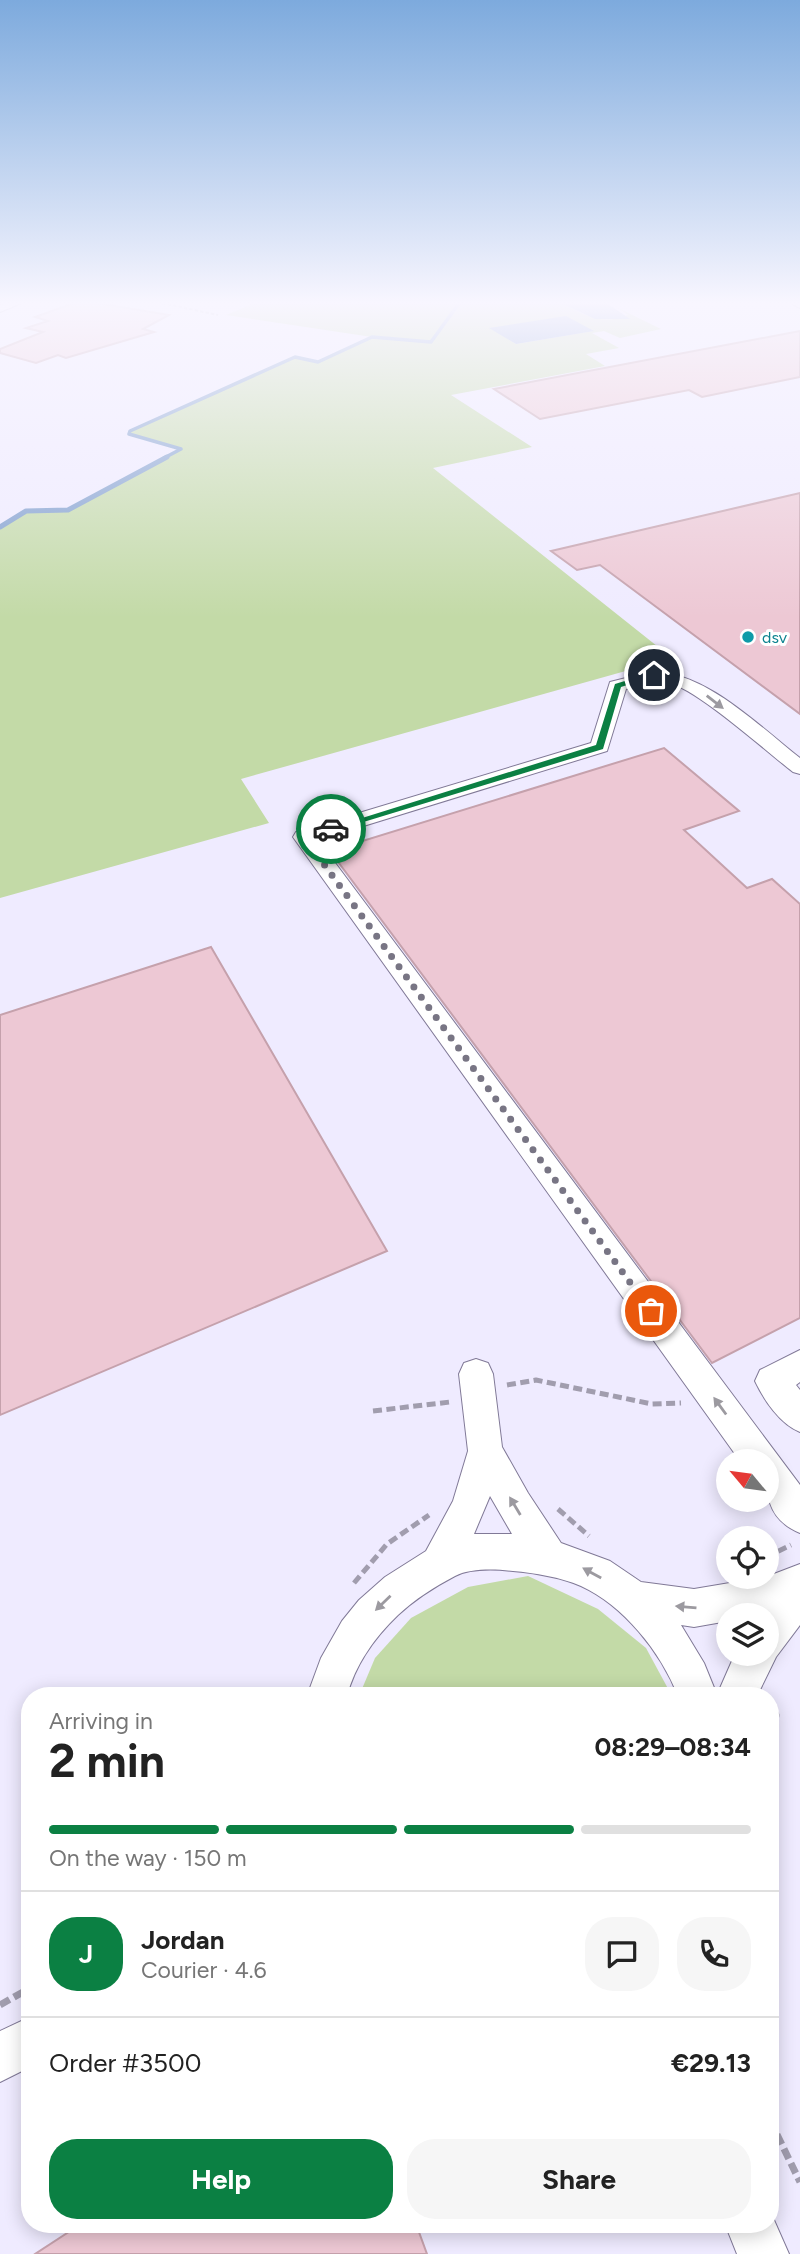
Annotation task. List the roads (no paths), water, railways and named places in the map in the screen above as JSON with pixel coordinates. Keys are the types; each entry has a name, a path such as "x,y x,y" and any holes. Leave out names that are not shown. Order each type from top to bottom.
{"street":[{"path":"752,1449 304,837 600,747 617,686 654,675 691,685 701,691 800,768"},
{"path":"800,1365 772,1381 800,1416"},
{"path":"438,1566 470,1507 485,1451 478,1388"},
{"path":"485,1451 514,1506 550,1559"},
{"path":"779,1487 800,1515"},
{"path":"328,1687 362,1623 405,1581 458,1556 508,1550 580,1566 613,1584 661,1629 691,1675 695,1687"},
{"path":"631,1600 694,1608 750,1599 800,1583"},
{"path":"779,1623 800,1592"},
{"path":"740,1687 750,1666"},
{"path":"0,2058 21,2045"},
{"path":"754,2233 764,2254"}],"waterway":[{"path":"164,458 181,449 129,434 130,431 183,407"},
{"path":"0,527 26,511 68,510 167,457"}],"place":[{"name":"dsv","path":"748,637"}]}
